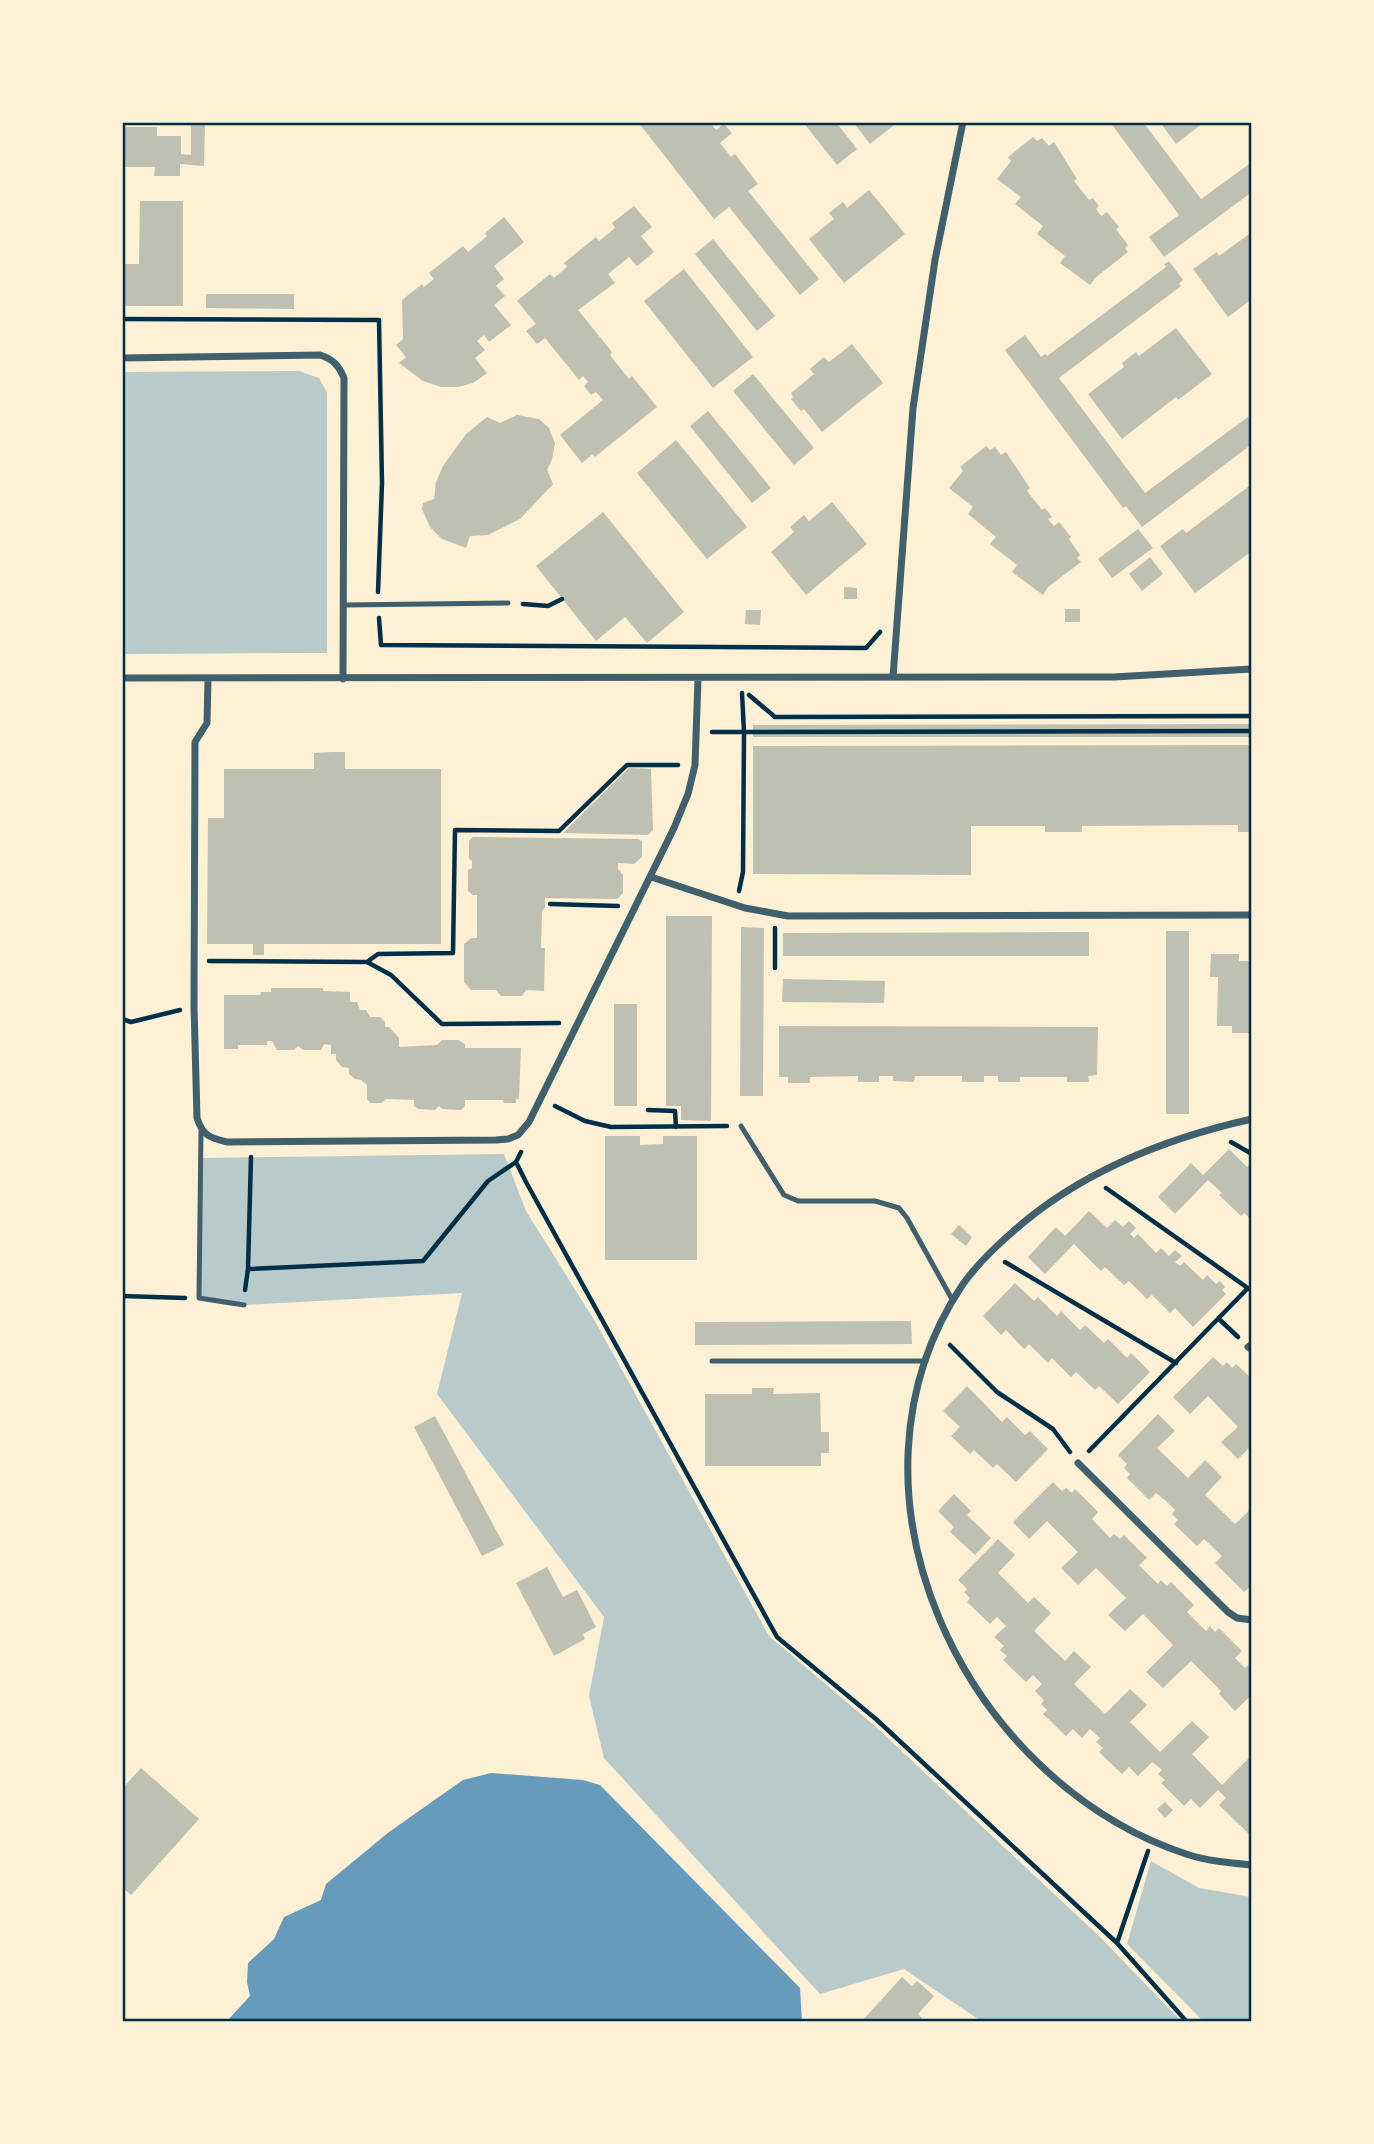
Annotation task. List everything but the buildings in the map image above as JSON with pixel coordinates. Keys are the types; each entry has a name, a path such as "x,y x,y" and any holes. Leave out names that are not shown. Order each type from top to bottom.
{"street":[{"path":"893,677 913,408 935,260 963,122"},
{"path":"122,358 320,355 330,358 340,368 344,379 343,679"},
{"path":"122,678 1114,677 1251,669"},
{"path":"208,679 207,723 195,742 194,1006 197,1118 201,1132 210,1138 227,1142 252,1142 509,1139 524,1129 651,877 688,794 695,765 698,679"},
{"path":"651,877 745,908 788,916 1251,915"},
{"path":"1251,1119 1208,1129 1159,1146 1090,1177 1044,1206 990,1253 964,1282 936,1332 912,1408 906,1450 912,1530 934,1611 963,1669 1021,1745 1068,1790 1096,1810 1151,1840 1188,1855 1251,1865"},
{"path":"1078,1463 1228,1612 1237,1618 1251,1620"}],"lane":[{"path":"345,604 508,604"},
{"path":"741,1126 784,1195 789,1198 875,1201 899,1208 953,1301"},
{"path":"201,1132 199,1298 243,1305"},
{"path":"712,1361 926,1361"}],"path":[{"path":"122,319 379,320 382,483 378,605 380,645 866,648 880,632 880,622"},
{"path":"508,604 548,606 562,598"},
{"path":"739,891 743,872 744,690 775,718 1251,716"},
{"path":"715,732 1251,731"},
{"path":"367,962 378,954 453,953 455,830 559,831 627,765 695,765"},
{"path":"550,904 636,906"},
{"path":"775,936 775,968"},
{"path":"194,961 367,962 391,975 442,1024 578,1023"},
{"path":"122,1019 131,1022 194,1006"},
{"path":"541,1099 585,1121 611,1126 741,1126"},
{"path":"648,1110 675,1111 676,1127"},
{"path":"252,1142 248,1269 423,1261 488,1181 516,1162 522,1150"},
{"path":"516,1162 776,1637 877,1720 1117,1943 1187,2021"},
{"path":"936,1332 997,1391 1053,1429 1078,1463 1250,1289 1090,1177"},
{"path":"990,1253 1175,1363"},
{"path":"122,1296 199,1298"},
{"path":"1219,1319 1250,1347"},
{"path":"1117,1943 1151,1840"}],"shaded area":[{"path":"299,371 319,378 327,393 327,653 123,654 123,372"},
{"path":"504,1154 526,1211 596,1323 769,1636 876,1727 1101,1938 1181,2021 981,2021 904,1969 820,1994 604,1758 589,1696 604,1617 437,1394 462,1293 244,1305 199,1298 201,1158"},
{"path":"1151,1861 1199,1888 1251,1897 1251,2021 1203,2021 1127,1944"}],"water":[{"path":"491,1773 583,1780 600,1785 800,1988 802,2021 227,2021 250,1996 247,1982 248,1963 274,1939 284,1917 321,1900 326,1884 389,1832 463,1780"}]}
